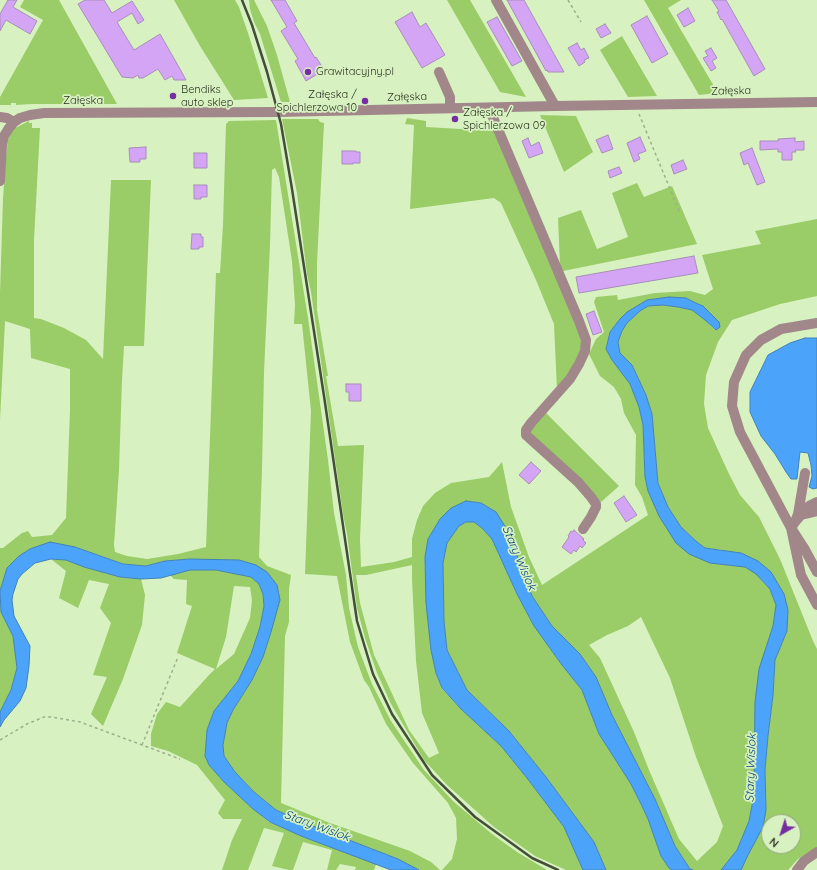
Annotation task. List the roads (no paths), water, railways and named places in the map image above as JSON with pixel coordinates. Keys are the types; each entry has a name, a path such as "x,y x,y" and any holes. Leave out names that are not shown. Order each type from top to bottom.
{"street":[{"path":"496,0 554,106"},
{"path":"440,72 450,97 450,108"},
{"name":"Załęska","path":"14,122 20,118 30,115 44,113 270,112 817,102"},
{"path":"490,108 586,340 585,351 570,379 526,430 526,435 578,482 596,504 591,517 583,529"},
{"path":"0,117 7,118 14,122 4,136 0,181"},
{"path":"817,322 781,329 761,340 746,355 734,382 732,406 740,432 796,522 804,548 817,572"},
{"path":"805,473 796,522 801,574 817,605"},
{"path":"796,522 809,506 817,502"},
{"path":"796,522 817,511"},
{"path":"797,870 804,861 817,852"}],"water":[{"path":"669,297 686,298 703,306 719,322 720,327 716,330 692,310 663,305 648,306 627,323 618,342 620,353 632,365 646,395 652,414 658,483 668,507 681,527 705,548 741,553 758,561 771,572 784,594 788,610 787,631 775,660 765,770 765,814 761,814 761,831 741,870 721,870 737,850 749,821 754,795 755,702 759,669 773,626 776,605 770,589 756,574 745,567 710,563 689,554 676,543 659,516 648,491 645,477 643,425 639,407 630,384 612,360 606,349 610,332 620,319 627,312 647,300"},
{"path":"805,338 817,338 817,488 813,489 809,487 812,476 808,453 800,452 797,479 791,479 761,436 750,412 750,392 768,355 790,343"},
{"path":"466,501 481,503 496,512 508,531 532,596 552,626 580,654 596,677 612,715 655,799 675,846 690,869 693,870 672,870 661,856 642,806 631,784 599,734 582,690 534,626 517,594 492,539 474,522 466,522 459,526 447,543 443,563 444,621 447,650 467,690 509,731 546,777 594,842 606,870 583,870 564,827 527,778 501,746 461,709 442,688 436,673 431,650 426,603 425,557 428,539 440,519 451,508"},
{"path":"50,542 75,547 123,564 146,566 165,561 190,559 239,560 256,565 267,572 277,585 280,600 263,657 252,680 233,710 227,723 223,745 224,756 235,772 254,792 276,810 305,823 398,859 419,870 391,870 301,836 270,822 253,809 224,782 209,765 205,756 207,730 214,711 238,681 251,654 260,627 264,606 263,594 259,584 251,577 216,570 190,570 161,578 141,579 120,577 84,567 66,560 51,559 35,563 18,579 12,600 14,616 30,646 26,688 20,701 0,727 0,712 11,690 17,668 13,636 1,612 0,591 7,568 19,556 30,549"}],"railway":[{"path":"242,0 252,25 267,72 281,124 324,396 357,621 373,674 392,714 432,775 475,817 532,858 558,870"}],"place":[{"name":"Grawitacyjny.pl","path":"308,72"},
{"name":"Bendiks auto sklep","path":"173,96"},
{"name":"Załęska / Spichlerzowa 10","path":"365,101"},
{"name":"Załęska / Spichlerzowa 09","path":"455,119"}],"water label":[{"name":"Stary Wislok","path":"519,558"},
{"name":"Stary Wislok","path":"751,768"},
{"name":"Stary Wislok","path":"317,826"}]}
